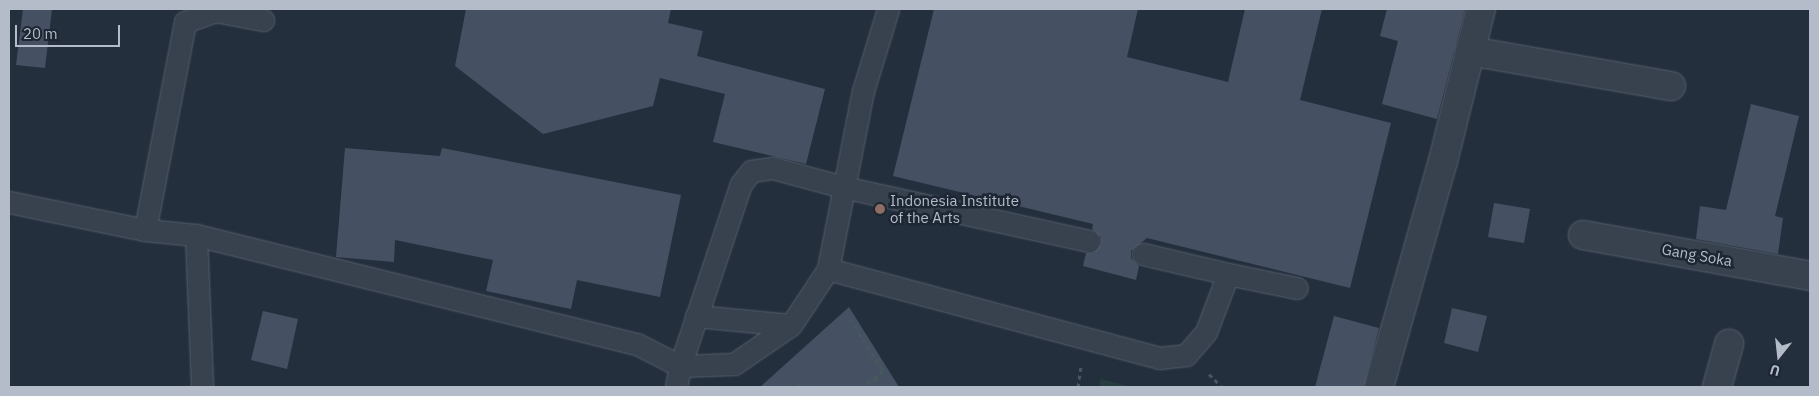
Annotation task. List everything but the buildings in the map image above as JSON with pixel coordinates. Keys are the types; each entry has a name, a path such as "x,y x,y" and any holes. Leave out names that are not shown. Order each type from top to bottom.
{"street":[{"path":"1379,387 1481,9"},
{"path":"1470,51 1672,86"},
{"name":"Gang Soka","path":"1583,236 1810,276"},
{"path":"1717,387 1729,344"}],"lane":[{"path":"9,202 145,230 196,235 637,344 680,366 734,364 791,325 828,269 863,91 888,9"},
{"path":"145,230 185,22 215,11 263,20"},
{"path":"676,387 680,366 696,316 741,184 751,171 773,168 843,186 1089,241"},
{"path":"196,235 202,387"},
{"path":"1143,254 1297,288"},
{"path":"828,269 1159,358 1170,359 1186,355 1206,332 1228,274"},
{"path":"696,316 791,325"}],"path":[{"path":"850,319 883,371 863,387"},
{"path":"874,378 881,387"},
{"path":"797,384 802,387"}],"green space":[{"path":"1101,379 1132,387 1099,387"}],"place":[{"name":"Indonesia Institute of the Arts","path":"880,209"}]}
